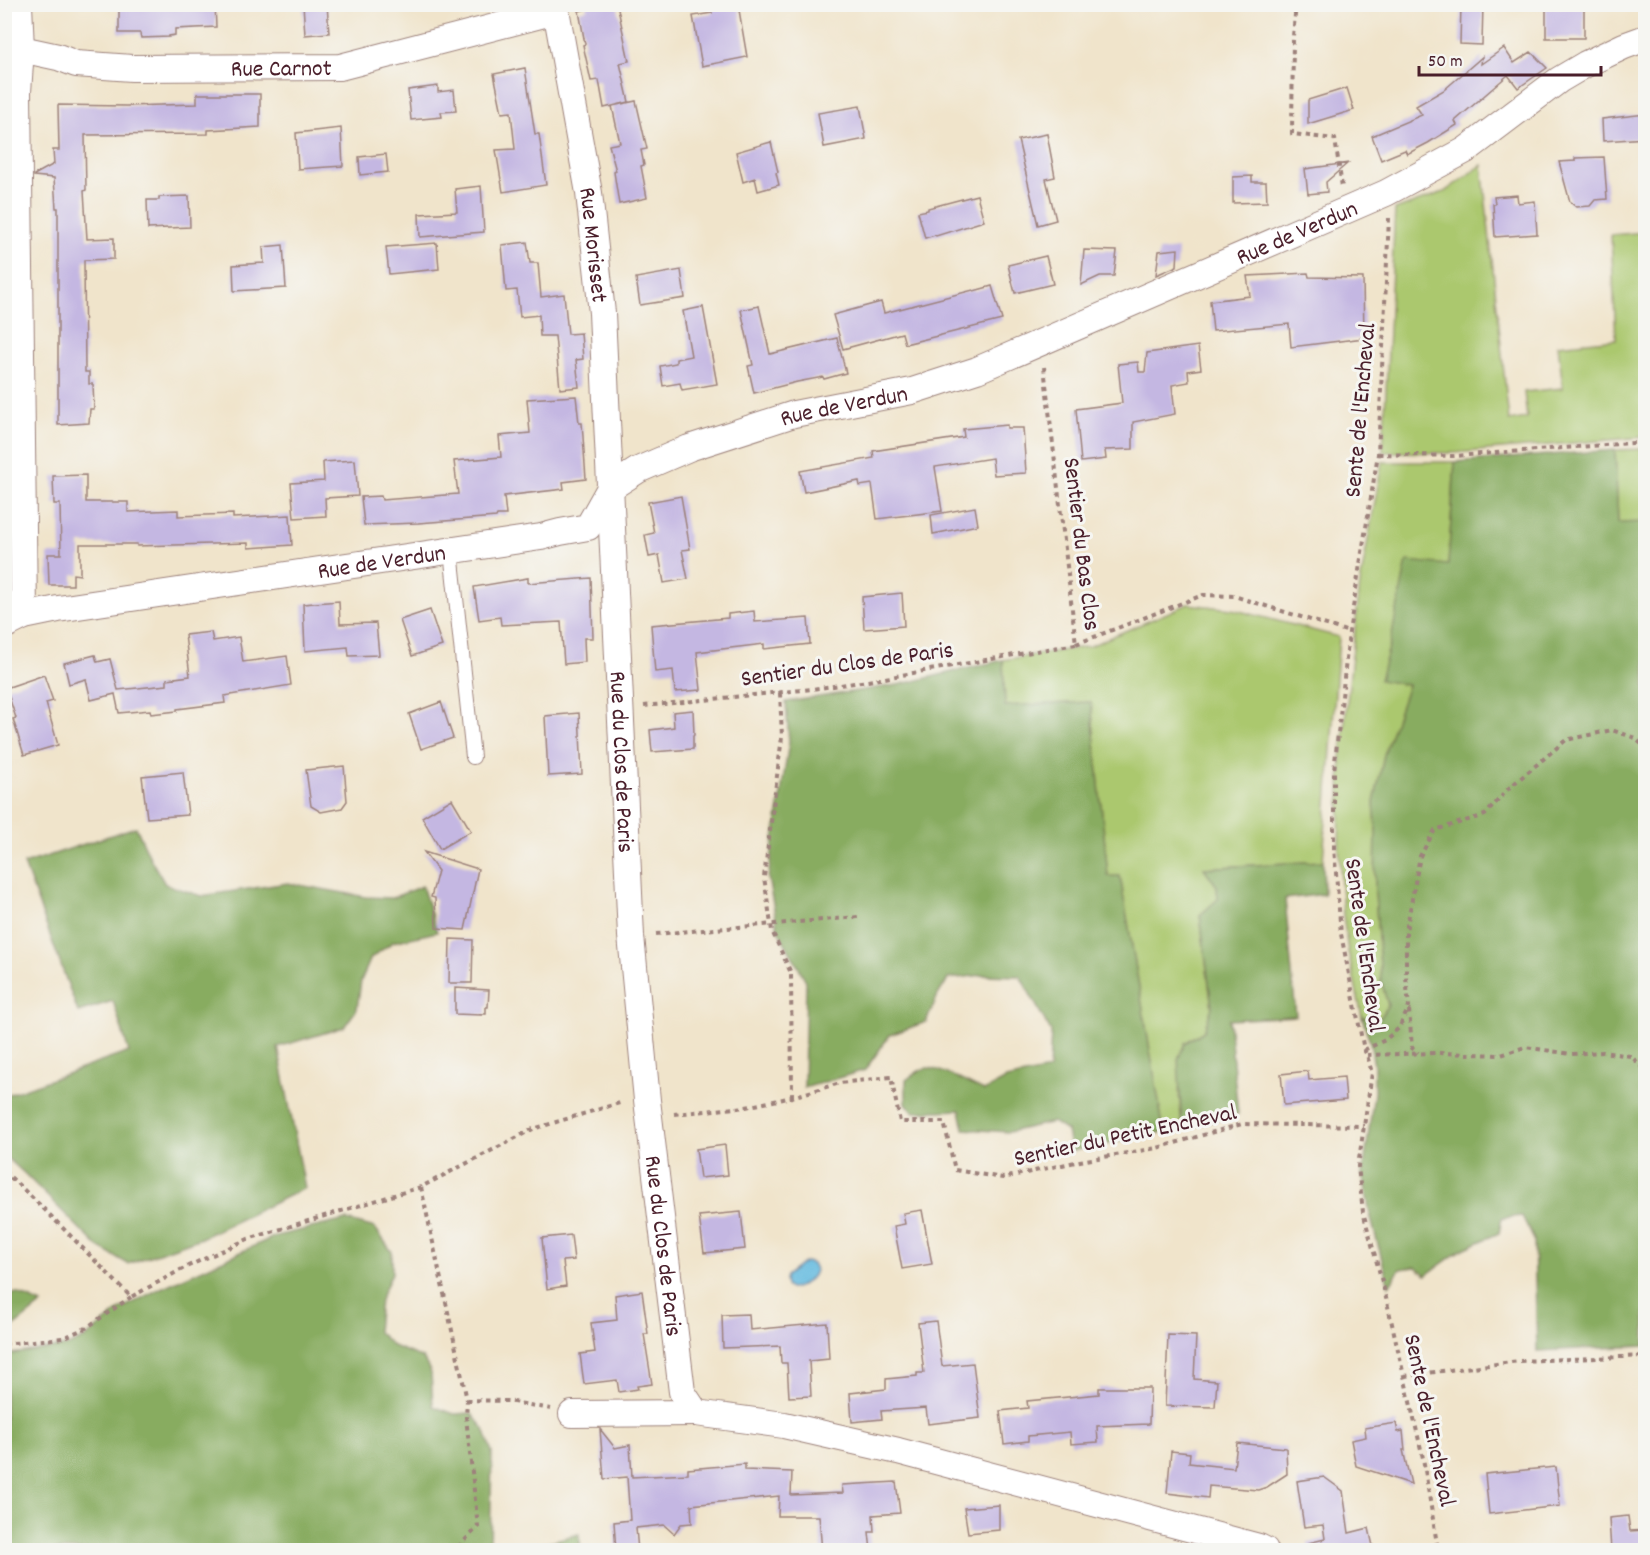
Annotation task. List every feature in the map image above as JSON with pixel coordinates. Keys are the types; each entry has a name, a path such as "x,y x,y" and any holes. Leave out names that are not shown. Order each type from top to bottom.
{"street":[{"path":"14,621 18,92 13,46 19,4"},
{"name":"Rue Carnot","path":"13,46 76,64 121,67 340,67 555,8"},
{"name":"Rue Morisset","path":"555,8 589,193 602,313 610,488"},
{"name":"Rue de Verdun","path":"14,621 69,608 541,537 560,531 588,527 610,488 638,470 689,447 794,414 912,390 977,370 1386,193 1466,150 1559,80 1586,64 1646,38"},
{"name":"Rue du Clos de Paris","path":"610,488 631,936 648,1108 682,1392 696,1413"},
{"path":"572,1414 696,1413 784,1425 898,1452 1204,1532 1259,1547 1265,1551"}],"lane":[{"path":"451,551 473,757"}],"path":[{"path":"1296,4 1293,36 1292,134 1335,138 1346,209"},
{"name":"Sente de l'Encheval","path":"1386,193 1390,212 1378,454 1349,632 1334,771 1334,848 1341,934 1364,1050 1371,1073 1358,1166 1364,1212 1423,1458 1438,1551"},
{"name":"Sentier du Bas Clos","path":"1041,343 1076,644 1203,595 1234,596 1349,632"},
{"path":"1378,454 1454,456 1646,442"},
{"name":"Sentier du Clos de Paris","path":"621,708 780,693 868,681 1076,644"},
{"path":"780,693 782,737 764,878 772,931 791,974 792,1097"},
{"path":"1419,1053 1412,1048 1406,977 1406,931 1420,856 1435,830 1485,815 1509,788 1566,740 1612,730 1635,738 1646,748"},
{"path":"631,936 858,917"},
{"path":"1364,1050 1385,1040 1399,1028 1409,1007"},
{"path":"1367,1055 1419,1053 1501,1055 1525,1047 1571,1054 1603,1052 1630,1056 1646,1072"},
{"name":"Sentier du Petit Encheval","path":"4,1344 63,1338 87,1328 131,1297 186,1267 248,1239 421,1186 533,1129 620,1102 648,1108 746,1107 840,1083 891,1077 900,1122 944,1122 955,1170 1003,1178 1080,1161 1157,1148 1242,1124 1364,1126"},
{"path":"4,1171 131,1297"},
{"path":"421,1186 467,1400 466,1417 478,1527 455,1551"},
{"path":"1404,1376 1519,1361 1646,1356"},
{"path":"467,1400 508,1401 572,1414"}],"green space":[{"path":"1482,165 1509,421 1527,418 1524,392 1563,388 1558,345 1616,339 1611,235 1645,232 1645,437 1454,453 1383,452 1395,210 1444,192"},
{"path":"1645,449 1645,522 1618,524 1615,450"},
{"path":"1615,450 1618,523 1646,522 1645,1346 1537,1351 1534,1240 1522,1216 1502,1218 1499,1233 1461,1250 1426,1275 1416,1267 1400,1269 1389,1286 1370,1215 1363,1174 1374,1093 1374,1066 1370,1042 1362,1017 1381,1017 1388,1005 1381,980 1375,892 1374,803 1384,755 1408,685 1380,680 1407,561 1448,565 1455,462"},
{"path":"1382,462 1455,462 1448,566 1390,644 1381,680 1409,685 1384,755 1374,803 1375,892 1381,980 1388,1005 1381,1017 1362,1017 1343,915 1339,848 1341,757 1360,584"},
{"path":"1188,604 1232,609 1339,637 1323,861 1204,868 1217,886 1218,900 1200,915 1212,1008 1204,1031 1185,1043 1179,1091 1182,1130 1164,1132 1120,876 1108,877 1091,702 1005,706 1003,660 1090,646"},
{"path":"1003,660 1005,706 1091,702 1108,876 1120,876 1164,1132 1071,1151 1067,1131 1053,1122 1009,1132 964,1129 960,1110 913,1112 906,1103 906,1080 916,1072 927,1068 939,1070 984,1091 1006,1079 1049,1070 1051,1032 1020,976 983,975 948,979 926,1022 890,1035 865,1070 804,1088 806,981 778,930 768,878 789,742 786,702 897,685"},
{"path":"136,827 165,884 201,896 288,883 366,897 392,898 422,886 437,932 393,942 371,958 361,981 357,1009 344,1027 278,1047 305,1188 201,1238 128,1264 98,1247 5,1156 4,1096 129,1052 113,1001 78,1012 24,864"},
{"path":"1323,861 1324,894 1285,899 1296,1016 1229,1020 1238,1114 1182,1130 1178,1059 1185,1043 1204,1031 1212,1007 1200,915 1218,899 1217,886 1204,868"},
{"path":"346,1220 375,1228 392,1252 392,1273 380,1300 377,1331 393,1346 423,1358 431,1373 433,1406 454,1414 471,1413 484,1429 492,1452 490,1550 458,1550 457,1544 408,1550 5,1550 5,1355 68,1346 85,1338 121,1309 161,1288 276,1236"},
{"path":"17,1293 42,1304 13,1327 5,1329 5,1296"},
{"path":"579,1534 581,1550 526,1550 525,1548"}],"water":[{"path":"806,1262 814,1267 813,1276 804,1284 790,1289 786,1286 786,1276"}],"building":[{"path":"119,4 215,4 216,27 175,29 175,35 169,37 141,38 140,33 119,33"},
{"path":"303,4 327,4 329,33 305,35"},
{"path":"586,4 617,4 629,61 620,63 629,102 604,108 599,80 591,81 583,45 585,44 579,11 587,9"},
{"path":"738,4 747,57 702,66 693,16 712,13 712,8"},
{"path":"1461,4 1483,4 1482,45 1460,44"},
{"path":"1546,7 1584,7 1584,38 1546,38"},
{"path":"1504,48 1514,63 1531,52 1547,68 1518,88 1508,75 1455,121 1457,125 1407,154 1405,150 1381,160 1372,136 1422,115 1416,106 1444,90 1482,57 1481,64"},
{"path":"525,68 535,134 539,134 546,185 503,192 496,150 515,149 511,112 502,113 494,74"},
{"path":"438,86 438,92 454,90 456,111 441,112 442,117 411,120 408,90"},
{"path":"1347,88 1354,110 1308,124 1308,100"},
{"path":"197,94 260,94 260,127 208,130 208,134 85,135 86,190 84,191 87,239 114,238 114,259 84,260 85,372 89,372 89,384 93,384 94,409 90,409 89,423 58,425 58,208 56,208 54,178 34,175 54,164 53,150 59,150 58,105 197,104"},
{"path":"636,101 647,149 641,150 644,165 641,166 647,198 619,204 614,172 616,171 609,145 620,143 612,106"},
{"path":"860,106 866,139 824,147 818,113"},
{"path":"1646,114 1646,138 1603,141 1602,119"},
{"path":"341,128 343,166 298,169 296,133"},
{"path":"1047,134 1055,177 1046,179 1056,220 1038,225 1018,140"},
{"path":"771,142 779,185 758,191 755,178 743,182 736,152"},
{"path":"386,154 388,172 360,175 359,157"},
{"path":"1604,157 1607,199 1595,200 1590,206 1576,207 1570,202 1559,162 1575,161 1575,158"},
{"path":"1348,163 1326,182 1327,192 1308,194 1305,169"},
{"path":"1252,176 1252,182 1266,182 1267,202 1233,203 1233,177"},
{"path":"481,186 484,232 420,237 419,214 457,212 455,189"},
{"path":"977,195 984,221 925,238 918,212"},
{"path":"1517,195 1518,203 1535,201 1537,234 1495,237 1494,197"},
{"path":"189,196 190,227 148,229 147,200 159,200 159,197"},
{"path":"527,242 530,263 538,263 541,297 564,294 568,334 581,333 583,359 576,360 579,387 560,389 555,336 540,336 539,315 520,317 517,290 506,291 502,245"},
{"path":"437,243 439,269 389,274 386,247"},
{"path":"283,245 286,288 234,291 233,265 264,263 263,247"},
{"path":"1178,249 1177,266 1156,275 1159,251"},
{"path":"1084,250 1117,251 1114,276 1100,276 1081,285"},
{"path":"1046,256 1053,284 1015,293 1008,265"},
{"path":"681,270 685,298 640,305 636,278"},
{"path":"1308,273 1309,277 1363,278 1364,338 1291,347 1289,324 1213,331 1210,301 1250,296 1247,276"},
{"path":"992,286 1002,320 905,344 902,333 843,349 833,315 881,302 884,313"},
{"path":"759,306 770,354 837,338 846,373 754,393 748,366 753,365 741,310"},
{"path":"703,307 717,384 682,390 680,383 663,386 660,366 676,363 676,359 691,356 683,311"},
{"path":"1198,346 1201,369 1188,371 1189,382 1172,385 1175,414 1133,422 1133,449 1105,450 1106,459 1081,462 1076,409 1122,403 1118,364 1138,362 1139,372 1145,372 1147,353"},
{"path":"576,396 579,423 582,423 586,479 563,482 564,489 504,496 506,515 364,525 361,497 381,496 382,500 458,494 454,461 501,457 499,436 530,433 527,399"},
{"path":"1007,425 1007,428 1023,428 1026,473 994,475 992,458 935,467 942,511 877,519 872,484 860,486 859,481 804,492 800,471 874,458 873,451 964,437 963,429"},
{"path":"355,460 358,496 325,498 326,516 294,518 291,483 324,481 323,462"},
{"path":"86,475 86,502 128,502 128,512 178,510 178,516 233,514 233,518 290,515 292,545 248,548 248,543 137,546 137,544 80,544 80,575 73,574 73,585 49,585 48,554 61,554 60,504 54,504 53,476"},
{"path":"681,496 690,549 682,550 688,579 664,583 659,555 649,557 645,535 654,533 648,502"},
{"path":"975,507 978,525 933,534 931,515"},
{"path":"528,578 528,583 591,578 593,638 584,638 585,662 564,664 561,622 501,625 500,617 479,620 474,587"},
{"path":"902,593 904,626 864,629 862,597"},
{"path":"339,601 340,624 376,623 379,655 349,656 348,647 305,651 303,604"},
{"path":"430,610 442,646 412,656 400,620"},
{"path":"754,611 755,622 808,618 810,644 764,649 764,644 697,652 701,690 675,692 673,670 655,672 651,625 728,618 728,614"},
{"path":"211,632 213,641 239,637 243,662 287,656 291,685 224,696 225,703 151,714 150,710 119,713 115,694 91,700 86,679 69,684 64,663 95,655 97,662 110,659 118,690 167,685 167,679 190,676 185,635"},
{"path":"44,675 53,701 46,703 58,745 24,755 13,719 16,718 6,688"},
{"path":"441,702 453,738 421,749 409,714"},
{"path":"693,710 693,749 652,752 650,730 674,727 673,712"},
{"path":"579,713 582,774 548,776 545,716"},
{"path":"344,766 347,801 342,808 321,812 311,806 306,770"},
{"path":"183,772 188,815 147,818 142,776"},
{"path":"452,799 471,831 440,849 422,817"},
{"path":"424,852 478,869 465,930 436,928 435,898 431,897 438,871"},
{"path":"450,939 473,940 472,983 449,983"},
{"path":"455,988 489,990 486,1014 455,1014"},
{"path":"1308,1071 1309,1080 1344,1077 1346,1100 1284,1105 1281,1074"},
{"path":"725,1145 728,1175 700,1178 696,1149"},
{"path":"922,1210 932,1264 902,1269 894,1226 905,1224 903,1213"},
{"path":"741,1212 745,1249 704,1253 699,1216"},
{"path":"571,1235 574,1260 563,1261 566,1286 547,1289 542,1238"},
{"path":"642,1291 648,1334 644,1334 652,1384 619,1392 617,1380 584,1384 580,1354 595,1352 591,1323 617,1320 615,1295"},
{"path":"749,1314 750,1330 827,1323 829,1359 809,1361 811,1396 789,1397 787,1363 781,1363 780,1346 723,1348 722,1315"},
{"path":"936,1321 942,1366 973,1363 980,1418 928,1424 926,1408 881,1411 882,1419 852,1422 850,1393 886,1389 886,1379 917,1376 917,1373 924,1373 918,1323"},
{"path":"1168,1335 1196,1336 1194,1379 1217,1381 1215,1407 1165,1406"},
{"path":"1099,1388 1150,1388 1149,1424 1097,1426 1098,1442 1071,1444 1070,1432 1028,1436 1028,1441 1004,1444 1000,1411 1028,1408 1027,1401 1099,1394"},
{"path":"1396,1423 1398,1432 1403,1431 1405,1450 1403,1450 1411,1484 1356,1466 1351,1440 1366,1437 1365,1428"},
{"path":"600,1429 615,1448 630,1445 632,1477 688,1474 688,1469 745,1464 745,1470 792,1472 791,1495 843,1493 842,1485 896,1482 900,1513 873,1515 874,1532 869,1532 871,1551 822,1551 819,1516 778,1516 779,1496 691,1505 692,1523 681,1524 674,1534 664,1525 636,1528 638,1551 616,1551 614,1522 630,1520 627,1477 604,1479"},
{"path":"1237,1443 1286,1448 1287,1474 1258,1490 1209,1486 1208,1498 1167,1493 1171,1451 1190,1453 1189,1463 1234,1468"},
{"path":"1556,1467 1560,1506 1489,1514 1485,1474"},
{"path":"1324,1477 1343,1491 1349,1533 1369,1528 1374,1551 1309,1551 1308,1543 1325,1539 1323,1525 1304,1527 1297,1481"},
{"path":"999,1505 999,1530 968,1533 964,1508"},
{"path":"1628,1516 1630,1531 1646,1530 1646,1551 1611,1551 1609,1518"}]}
